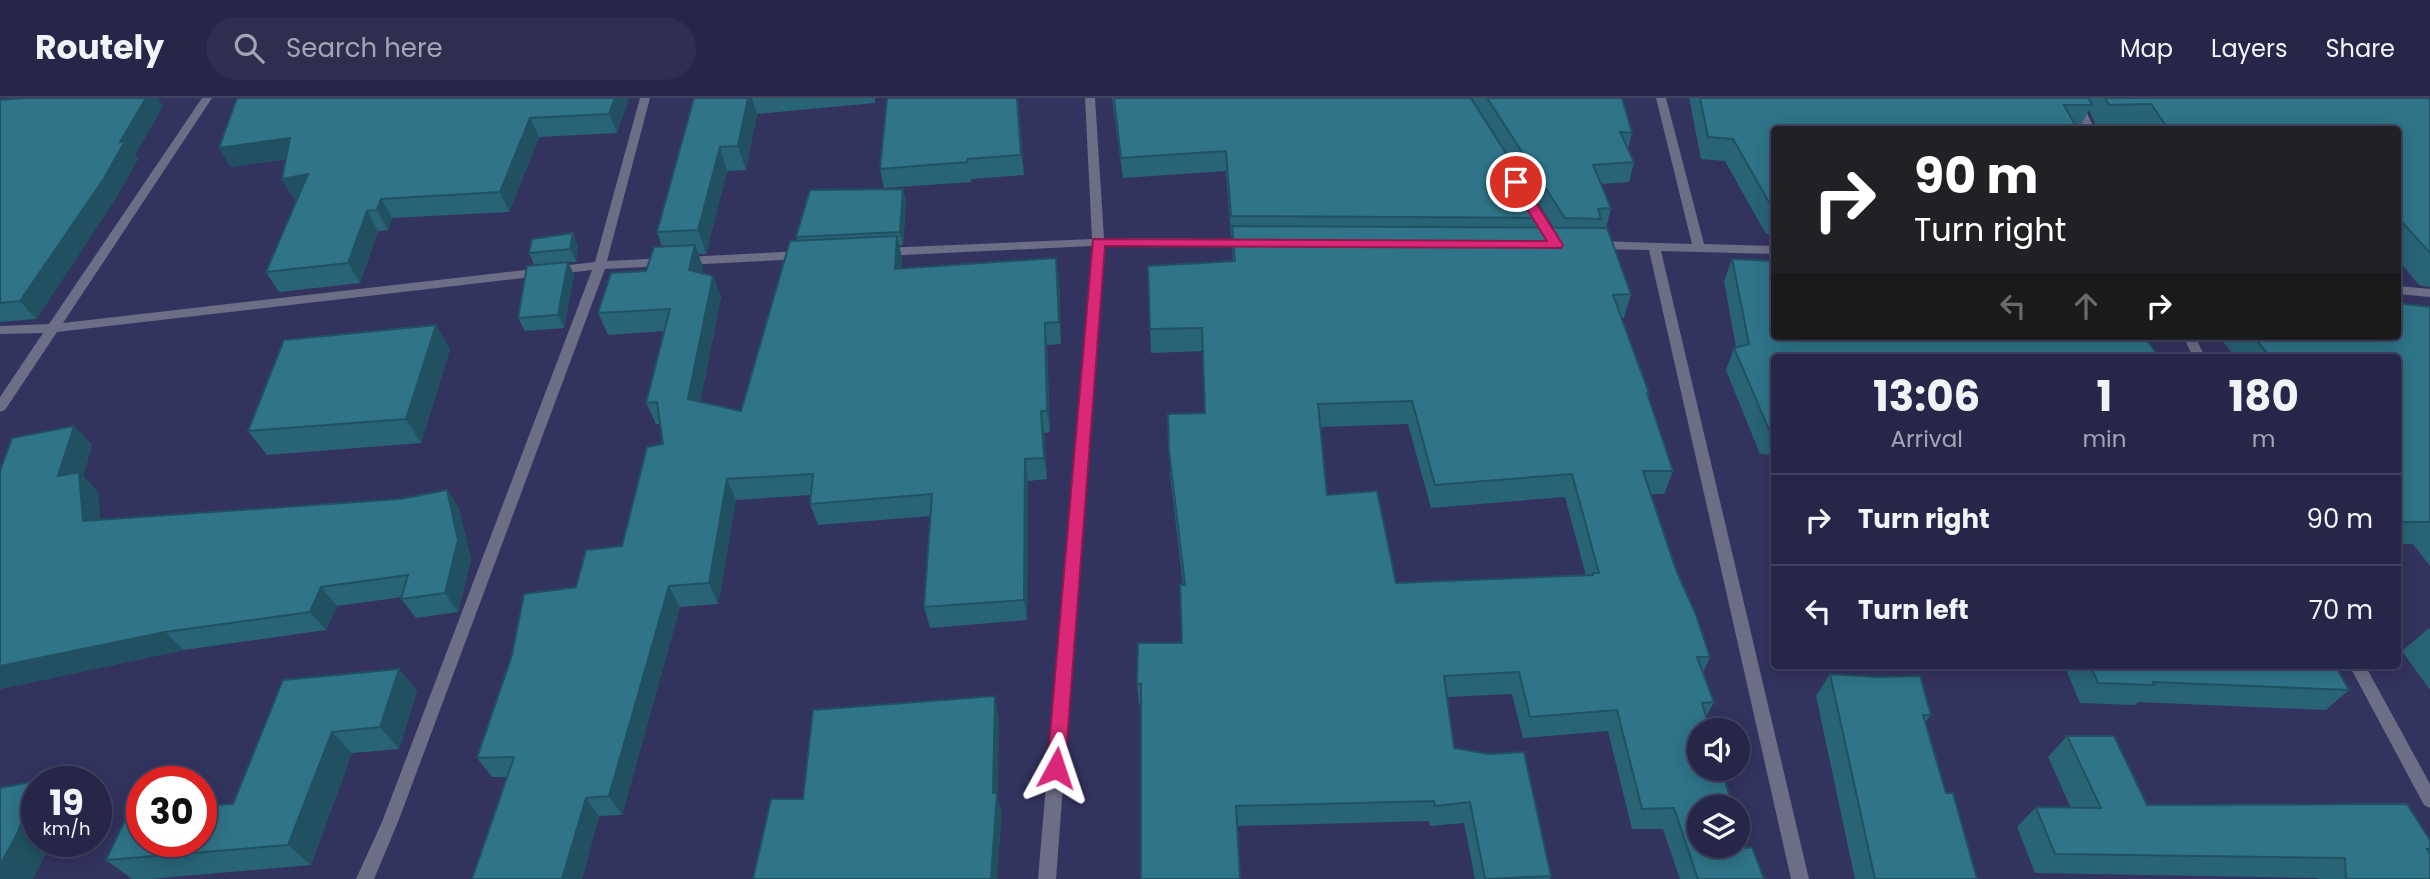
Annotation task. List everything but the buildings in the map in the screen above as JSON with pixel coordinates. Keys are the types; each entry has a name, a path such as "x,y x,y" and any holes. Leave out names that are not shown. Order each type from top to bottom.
{"street":[{"path":"0,407 207,98"},
{"path":"365,879 390,821 600,265 645,98"},
{"path":"1047,879 1098,242 1090,98"},
{"path":"1661,98 1699,247"},
{"path":"2075,98 2088,126"},
{"path":"863,253 1098,242 1265,243"},
{"path":"1584,245 1771,250"},
{"path":"1654,245 1800,879"},
{"path":"0,330 54,328 600,265 821,254"},
{"path":"2401,290 2430,293"},
{"path":"2359,669 2430,800"}],"route":[{"path":"1056,768 1098,242 1556,245 1516,182"}]}
